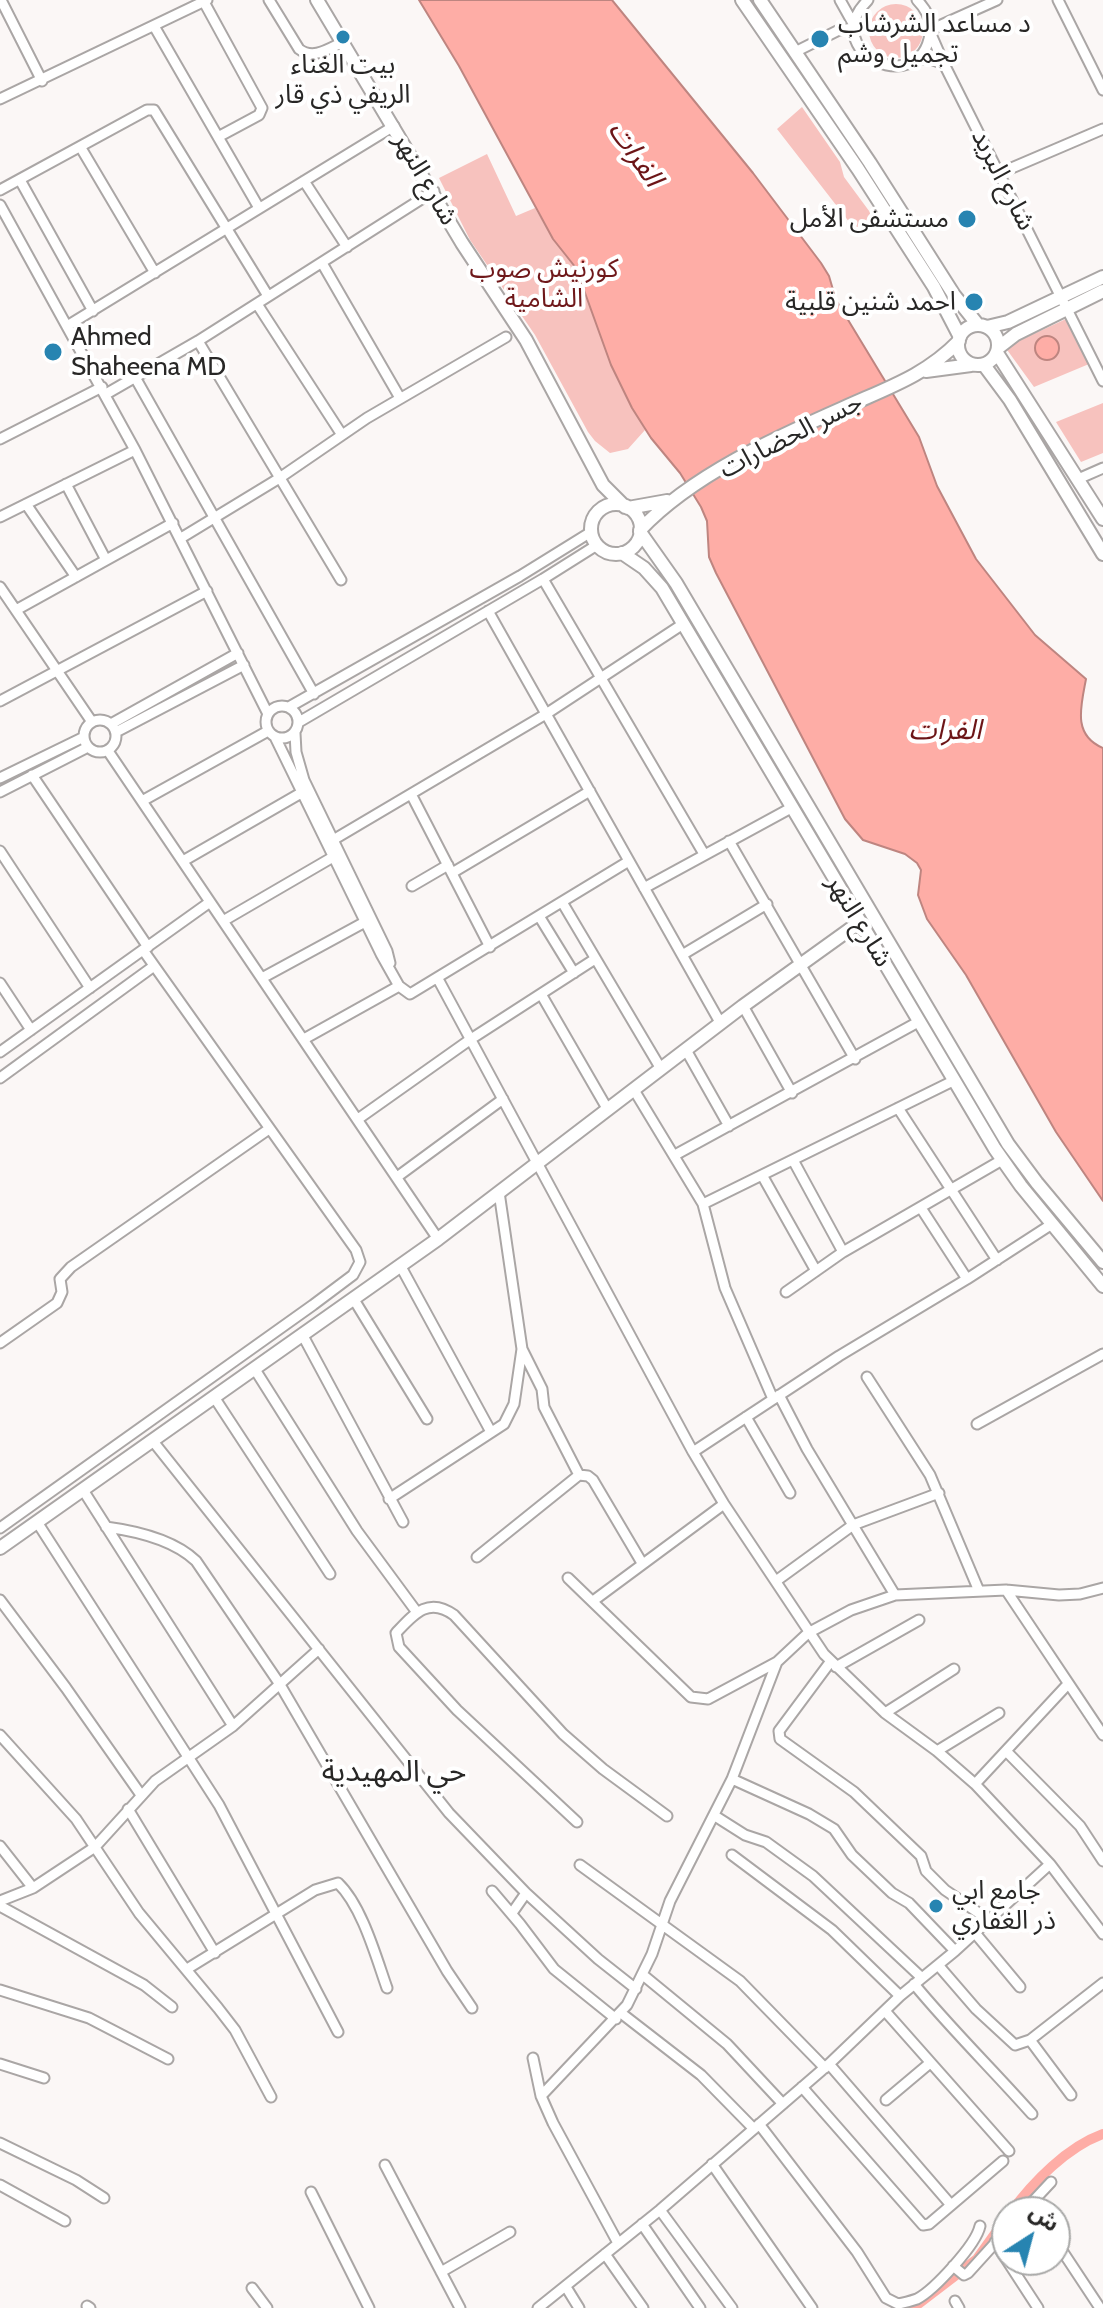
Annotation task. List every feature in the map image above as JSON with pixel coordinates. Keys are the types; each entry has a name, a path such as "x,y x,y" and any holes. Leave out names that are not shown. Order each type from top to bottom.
{"main road":[{"name":"شارع النهر","path":"317,0 434,191 462,243 537,358 603,485 626,507"},
{"path":"742,0 949,287 983,326 996,336 998,351 1103,519"},
{"path":"760,0 795,52 938,294 959,339 963,358 979,365 1010,400 1103,554"},
{"path":"923,372 979,365 1016,334 1103,277"},
{"path":"923,372 967,329 1008,322 1103,291"},
{"name":"جسر الحضارات","path":"674,499 762,448 923,372"},
{"path":"603,485 594,539 608,553 622,553 633,547 640,531 674,499"},
{"path":"596,515 609,506 651,505 674,499"},
{"path":"626,507 637,517 640,531"},
{"name":"شارع النهر","path":"640,531 676,583 772,746 983,1115 1002,1160 1103,1286"},
{"name":"شارع النهر","path":"622,553 644,568 656,581 955,1080 1103,1262"},
{"path":"759,753 772,746"},
{"path":"0,1548 438,1239 743,1006 860,922"}],"street":[{"path":"1,0 42,81"},
{"path":"269,0 299,49 305,53 318,53 343,42"},
{"path":"840,0 854,27 859,47 878,64 895,66 915,59 930,59 944,64"},
{"path":"854,27 859,10 868,0"},
{"path":"915,59 923,52 930,31 997,0"},
{"path":"1058,0 1103,90"},
{"path":"0,99 205,1 262,108 259,115 218,137"},
{"name":"شارع البريد","path":"919,1 926,12 930,31 944,64 1103,381"},
{"path":"154,26 259,208"},
{"path":"795,52 839,30 854,27"},
{"path":"0,190 147,110 154,110 268,296"},
{"path":"67,326 394,126"},
{"path":"1000,173 1103,129"},
{"path":"81,148 155,273"},
{"path":"20,180 93,311"},
{"path":"304,181 347,247"},
{"path":"0,439 136,379 434,191"},
{"path":"0,205 104,391 181,538 268,714 272,734 399,986 406,993 414,994 629,861"},
{"path":"322,263 400,398"},
{"path":"257,304 342,435"},
{"path":"181,538 278,479 400,398 506,337"},
{"path":"198,341 341,580"},
{"path":"136,379 314,694"},
{"path":"0,517 135,450"},
{"path":"1078,479 1103,468"},
{"path":"66,484 106,560"},
{"path":"26,504 76,577"},
{"path":"16,610 173,523"},
{"path":"390,967 387,951 301,770 295,733 299,722 543,579 594,539"},
{"path":"268,714 278,707 289,707 314,694 520,576 594,539"},
{"path":"543,579 704,854"},
{"path":"0,587 92,722"},
{"path":"0,701 207,591"},
{"path":"488,611 721,1024"},
{"path":"333,840 546,714 683,624"},
{"path":"113,728 238,653"},
{"path":"113,728 244,665"},
{"path":"289,707 299,722"},
{"path":"102,720 113,728 115,743 108,751 97,752 86,742 84,731 92,722 102,720"},
{"path":"142,801 272,734 285,739 295,733"},
{"path":"0,792 86,742"},
{"path":"0,778 86,742"},
{"path":"108,751 438,1239"},
{"path":"0,1528 313,1305 353,1275 360,1262 359,1256 154,966 146,948 32,775"},
{"path":"412,886 450,869 590,791"},
{"path":"183,861 301,793"},
{"path":"411,794 490,947"},
{"path":"644,888 791,808"},
{"path":"729,841 855,1059"},
{"path":"0,851 90,988"},
{"path":"223,921 333,857"},
{"path":"0,1052 210,902"},
{"path":"562,902 661,1069"},
{"path":"682,955 767,904"},
{"path":"539,916 574,973"},
{"path":"262,978 365,922"},
{"path":"358,1119 471,1039 595,959"},
{"path":"0,1078 154,966"},
{"path":"438,979 693,1452 808,1633 833,1664 885,1713 975,1784 1050,1864 1103,1934"},
{"path":"0,983 31,1030"},
{"path":"304,1039 399,986"},
{"path":"541,994 608,1110"},
{"path":"743,1006 792,1093"},
{"path":"675,1155 920,1021"},
{"path":"686,1050 729,1126"},
{"path":"703,1204 955,1080"},
{"path":"634,1090 703,1204 725,1288 776,1397 895,1595"},
{"path":"397,1177 503,1099"},
{"path":"898,1108 997,1260"},
{"path":"0,1343 57,1303 62,1292 60,1279 71,1267 269,1129"},
{"path":"793,1160 843,1252"},
{"path":"786,1292 843,1252 1002,1160"},
{"path":"762,1175 816,1271"},
{"path":"389,1499 504,1424 514,1404 522,1349 499,1192"},
{"path":"921,1208 967,1279"},
{"path":"693,1452 1052,1224"},
{"path":"400,1265 491,1432"},
{"path":"353,1298 427,1419"},
{"path":"313,1305 323,1319"},
{"path":"302,1334 403,1522"},
{"path":"522,1349 542,1389 544,1407 579,1475"},
{"path":"977,1424 1103,1354"},
{"path":"254,1368 357,1531 416,1611"},
{"path":"867,1377 930,1475 979,1591"},
{"path":"214,1397 330,1574"},
{"path":"746,1417 790,1493"},
{"path":"152,1440 449,1813 526,1893 636,1989"},
{"path":"477,1557 579,1475 593,1480 642,1563"},
{"path":"83,1490 233,1726"},
{"path":"776,1581 853,1525 939,1493"},
{"path":"593,1601 724,1504"},
{"path":"37,1522 219,1805 338,2032"},
{"path":"106,1527 130,1530 181,1548 190,1555 279,1683 447,1971 472,2008"},
{"path":"568,1578 691,1697 708,1699 777,1662 808,1633 851,1610 895,1595 1006,1590 1059,1595 1101,1593"},
{"path":"1006,1590 1103,1735"},
{"path":"0,1600 141,1795"},
{"path":"577,1822 457,1710 399,1647 396,1633 416,1611 438,1607 454,1615 563,1734 603,1769 667,1816"},
{"path":"919,1620 833,1664 779,1731 780,1739 854,1792 921,1856 926,1871 945,1890 989,1920"},
{"path":"0,1903 33,1888 95,1847 155,1781 233,1726 319,1649"},
{"path":"541,2096 618,2016 636,1989 670,1901 732,1779 777,1662"},
{"path":"885,1713 954,1669"},
{"path":"975,1784 1068,1684"},
{"path":"937,1751 999,1713"},
{"path":"0,1735 76,1819 139,1913 235,2030 271,2097"},
{"path":"1006,1751 1080,1826 1103,1861"},
{"path":"732,1779 809,1814 834,1829 852,1855 892,1893 909,1903 955,1951"},
{"path":"128,1809 215,1953"},
{"path":"715,1816 745,1835 766,1842 813,1876 918,1981 945,2022 1032,2114"},
{"path":"0,1846 33,1888"},
{"path":"732,1855 832,1930 900,1996"},
{"path":"538,2308 660,2210 827,2066 900,1996 955,1951 1050,1864"},
{"path":"580,1865 747,1987 827,2066 951,2205"},
{"path":"187,1969 276,1912 315,1890 338,1883 368,1937 387,1988"},
{"path":"492,1891 554,1969 701,2075 756,2126 857,2252 886,2298 898,2304 918,2298 953,2266 978,2236 980,2226"},
{"path":"512,1913 526,1893"},
{"path":"0,1903 132,1978 172,2007"},
{"path":"975,1933 1020,1987"},
{"path":"938,1965 1002,2035 1015,2045 1030,2040 1103,1983"},
{"path":"643,1975 727,2044 783,2104"},
{"path":"0,1990 89,2018 168,2059"},
{"path":"885,2011 1009,2151"},
{"path":"1030,2040 1071,2095"},
{"path":"533,2058 541,2096 553,2123 618,2243"},
{"path":"886,2100 930,2063"},
{"path":"0,2064 44,2078"},
{"path":"802,2087 923,2225 929,2224 1003,2161"},
{"path":"0,2143 76,2180 104,2198"},
{"path":"712,2164 812,2308"},
{"path":"385,2165 460,2308"},
{"path":"1042,2196 1051,2182"},
{"path":"0,2185 65,2221"},
{"path":"311,2192 369,2308"},
{"path":"660,2210 732,2308"},
{"path":"642,2224 700,2308"},
{"path":"441,2272 510,2232"},
{"path":"953,2266 964,2275 968,2273 991,2247"},
{"path":"605,2254 643,2308"},
{"path":"1071,2264 1100,2308"},
{"path":"1017,2276 1038,2308"},
{"path":"566,2287 579,2308"},
{"path":"252,2288 267,2308"}],"green space":[{"path":"896,4 915,12 923,31 915,50 896,58 877,50 869,31 877,12"},
{"path":"802,107 840,162 844,177 875,219 857,229 777,129"},
{"name":"كورنيش صوب الشامية","path":"487,154 516,216 535,208 553,239 576,268 611,365 645,430 628,449 610,453 588,432 535,335 470,240 439,178"},
{"path":"1066,319 1089,364 1034,387 1005,347"},
{"path":"1103,403 1103,453 1081,462 1056,422"}],"water":[{"name":"الفرات","path":"419,0 612,0 753,173 821,263 829,276 836,300 919,437 937,486 976,559 1035,635 1086,679 1081,709 1083,728 1093,742 1103,748 1103,1201 1056,1132 966,975 927,919 918,895 921,870 917,863 905,854 863,840 845,819 716,573 709,557 707,521 701,507 632,408 611,365 576,268 553,239 459,66"},
{"path":"1047,336 1056,339 1059,348 1056,357 1047,360 1038,357 1035,348 1038,339"}],"waterway":[{"path":"1024,2196 1064,2156 1103,2134"},
{"path":"913,2308 977,2259 991,2239"}],"place":[{"name":"بيت الغناء الريفي ذي قار","path":"343,37"},
{"name":"د مساعد الشرشاب تجميل وشم","path":"820,39"},
{"name":"مستشفى الأمل","path":"967,219"},
{"name":"احمد شنين قلبية","path":"974,302"},
{"name":"Ahmed Shaheena MD","path":"53,352"},
{"name":"جامع ابي ذر الغفاري","path":"936,1906"}],"district":[{"name":"حي المهيدية","path":"394,1772"}]}
